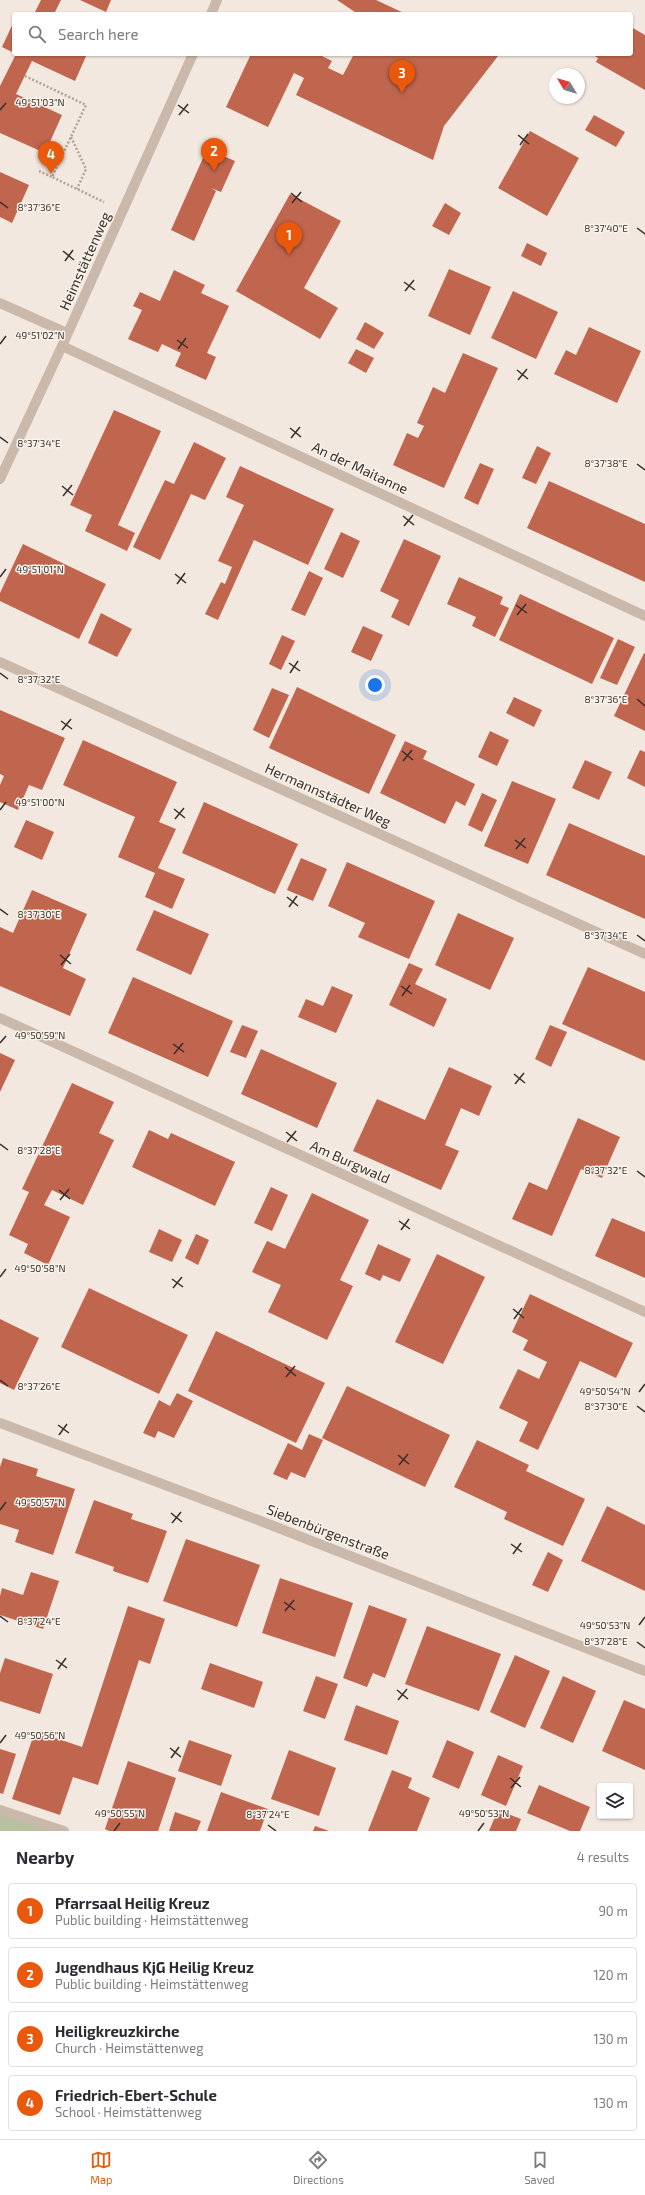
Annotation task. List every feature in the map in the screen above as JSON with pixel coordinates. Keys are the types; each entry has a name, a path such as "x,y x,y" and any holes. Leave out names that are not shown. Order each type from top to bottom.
{"street":[{"path":"212,12 217,0"},
{"name":"Heimstättenweg","path":"0,479 62,346 192,56"},
{"path":"0,303 67,333"},
{"name":"An der Maitanne","path":"62,346 645,616"},
{"name":"Hermannstädter Weg","path":"0,662 645,954"},
{"name":"Am Burgwald","path":"0,1018 645,1312"},
{"name":"Siebenbürgenstraße","path":"0,1423 258,1520 645,1670"},
{"path":"0,1810 64,1831"}],"path":[{"path":"25,76 86,105 52,177"},
{"path":"71,136 86,169 77,189"},
{"path":"39,171 98,199"}],"green space":[{"path":"0,1810 64,1831 0,1831"}],"building":[{"path":"41,0 61,0 55,12 35,12"},
{"path":"80,0 111,0 106,12"},
{"path":"337,0 376,0 402,12 355,12"},
{"path":"12,25 12,52 2,47"},
{"path":"633,28 645,35 645,90 596,62 598,58 594,56 633,56"},
{"path":"15,56 86,56 75,81 32,61 16,94 62,115 45,153 0,133 0,86"},
{"path":"250,56 322,56 332,61 328,68 343,75 353,56 498,56 444,126 433,160 296,95 304,78 294,73 268,127 226,107"},
{"path":"594,115 625,132 616,147 585,130"},
{"path":"530,131 579,158 547,216 498,188"},
{"path":"207,149 235,161 221,192 211,188 216,191 194,241 171,230"},
{"path":"0,172 29,185 12,223 0,217"},
{"path":"290,194 341,221 304,288 338,308 320,339 236,291"},
{"path":"445,203 461,213 449,235 432,226"},
{"path":"527,243 547,253 541,266 521,256"},
{"path":"449,269 491,287 470,335 428,316"},
{"path":"174,270 205,285 201,293 229,306 207,353 216,357 206,380 175,366 181,353 162,344 158,352 128,339 142,310 133,306 140,292 160,301"},
{"path":"513,291 558,312 536,359 491,338"},
{"path":"365,322 384,333 374,349 356,339"},
{"path":"589,327 641,351 617,403 554,374 566,350 576,355"},
{"path":"356,349 374,358 366,373 348,363"},
{"path":"463,353 498,368 444,488 393,465 407,433 418,438 424,426 417,423 433,387 445,393"},
{"path":"114,410 161,431 118,525 135,533 127,551 85,531 92,515 70,505"},
{"path":"194,442 226,458 205,500 191,494 160,560 133,547 165,480 174,484"},
{"path":"537,446 551,453 536,484 522,478"},
{"path":"480,463 494,469 478,505 464,498"},
{"path":"240,466 334,509 308,565 254,540 218,620 205,614 221,582 225,584 232,567 218,561 244,505 226,497"},
{"path":"549,481 645,524 645,582 527,528"},
{"path":"341,532 360,541 343,578 324,569"},
{"path":"404,539 441,556 409,626 391,617 399,600 380,591"},
{"path":"23,544 106,584 79,639 0,601 0,593"},
{"path":"309,571 323,578 305,616 291,610"},
{"path":"459,577 503,597 500,604 509,608 495,637 472,626 476,617 447,604"},
{"path":"520,594 614,638 592,684 499,640"},
{"path":"101,613 132,629 117,657 88,643"},
{"path":"363,626 383,635 371,661 351,652"},
{"path":"282,635 295,641 281,670 269,664"},
{"path":"618,639 635,647 617,685 600,678"},
{"path":"644,653 645,654 645,731 614,716"},
{"path":"297,687 396,735 369,794 269,748"},
{"path":"272,688 289,695 269,738 253,730"},
{"path":"514,697 542,710 534,727 506,713"},
{"path":"0,710 65,738 42,790 29,785 18,810 0,802 0,785 4,776 0,774"},
{"path":"490,731 509,740 497,766 478,757"},
{"path":"83,740 177,782 159,822 176,829 158,868 185,879 172,909 145,897 155,873 118,857 135,817 63,785"},
{"path":"405,741 427,751 423,759 475,784 465,806 456,801 445,824 380,793"},
{"path":"640,750 645,752 645,787 627,778"},
{"path":"585,760 612,772 599,800 572,788"},
{"path":"512,781 556,799 528,864 484,846"},
{"path":"482,793 497,800 482,832 468,825"},
{"path":"204,802 298,844 275,894 182,853"},
{"path":"26,820 54,832 42,860 14,847"},
{"path":"569,823 645,856 645,919 546,875"},
{"path":"301,858 327,869 313,901 287,890"},
{"path":"347,862 435,901 409,959 358,937 365,923 328,906"},
{"path":"32,890 87,914 63,968 86,979 70,1016 0,986 0,927 13,933"},
{"path":"154,910 209,934 191,975 136,950"},
{"path":"458,913 514,938 490,990 435,965"},
{"path":"409,963 423,969 415,984 447,999 434,1027 389,1005"},
{"path":"588,967 645,992 645,1061 562,1024"},
{"path":"133,977 233,1021 208,1077 108,1033"},
{"path":"332,986 353,995 336,1033 298,1017 306,999 323,1006"},
{"path":"242,1025 258,1031 246,1058 230,1052"},
{"path":"550,1025 567,1032 551,1067 535,1059"},
{"path":"261,1049 337,1083 317,1128 241,1094"},
{"path":"0,1053 15,1060 0,1092"},
{"path":"449,1067 492,1086 479,1116 461,1108 445,1145 459,1151 441,1190 353,1151 377,1099 425,1120"},
{"path":"72,1083 114,1102 99,1133 114,1140 83,1205 52,1190 44,1205 70,1217 48,1265 24,1253 28,1244 9,1235 29,1192 22,1189"},
{"path":"578,1118 620,1137 602,1178 581,1169 552,1236 512,1219 529,1182 547,1190"},
{"path":"149,1130 168,1139 171,1133 235,1162 215,1206 132,1167"},
{"path":"271,1187 288,1195 272,1231 254,1223"},
{"path":"312,1193 369,1220 340,1280 353,1286 327,1340 268,1312 281,1285 252,1272 267,1241 285,1249"},
{"path":"612,1218 645,1232 645,1278 595,1256"},
{"path":"159,1229 182,1240 172,1262 149,1252"},
{"path":"196,1234 209,1240 198,1265 185,1258"},
{"path":"378,1244 411,1259 400,1282 383,1275 380,1281 365,1274"},
{"path":"437,1254 485,1277 443,1364 395,1342"},
{"path":"89,1288 188,1335 159,1394 61,1347"},
{"path":"530,1294 633,1343 616,1378 580,1361 538,1450 519,1441 528,1422 499,1408 518,1369 539,1379 547,1362 523,1350 528,1340 512,1332"},
{"path":"0,1319 39,1338 14,1390 0,1383"},
{"path":"216,1331 325,1383 296,1443 188,1391"},
{"path":"347,1386 450,1435 425,1487 322,1438"},
{"path":"177,1393 193,1401 174,1438 158,1431 155,1438 143,1433 159,1400 170,1406"},
{"path":"309,1434 323,1440 305,1478 291,1472 287,1480 273,1474 288,1443 302,1450"},
{"path":"477,1440 529,1465 526,1471 585,1499 563,1546 504,1519 507,1512 454,1487"},
{"path":"3,1458 38,1469 36,1476 75,1489 53,1555 15,1542 19,1530 0,1524 0,1467"},
{"path":"94,1500 133,1514 131,1519 167,1531 148,1583 113,1571 114,1567 75,1553"},
{"path":"607,1506 645,1525 645,1591 581,1561"},
{"path":"186,1539 260,1565 237,1627 163,1601"},
{"path":"548,1552 563,1560 548,1592 532,1585"},
{"path":"31,1572 59,1581 43,1629 0,1615 0,1596 2,1588 23,1595"},
{"path":"280,1578 353,1603 335,1657 262,1633"},
{"path":"369,1605 407,1619 385,1678 373,1673 367,1687 343,1678"},
{"path":"128,1606 165,1619 150,1664 139,1660 98,1785 73,1777 60,1815 12,1799 35,1731 82,1747"},
{"path":"427,1626 501,1654 479,1711 405,1684"},
{"path":"515,1655 550,1671 525,1728 490,1712"},
{"path":"5,1658 53,1674 40,1714 0,1701 0,1673"},
{"path":"210,1663 263,1682 254,1708 201,1689"},
{"path":"316,1676 338,1684 325,1719 303,1711"},
{"path":"563,1676 596,1691 573,1743 540,1728"},
{"path":"624,1700 645,1709 645,1770 602,1751"},
{"path":"356,1705 399,1721 387,1755 344,1740"},
{"path":"189,1740 232,1755 221,1786 178,1771"},
{"path":"447,1740 474,1752 459,1789 432,1777"},
{"path":"0,1749 16,1754 3,1794 0,1793"},
{"path":"289,1750 336,1768 319,1816 271,1799"},
{"path":"498,1755 523,1766 506,1806 481,1795"},
{"path":"128,1761 176,1778 158,1831 109,1831 105,1829"},
{"path":"392,1770 412,1778 408,1788 430,1798 417,1831 368,1831"},
{"path":"539,1785 590,1807 580,1831 570,1831 527,1813"},
{"path":"221,1792 268,1809 260,1831 207,1831"},
{"path":"498,1810 521,1819 516,1831 489,1831"},
{"path":"175,1812 201,1821 197,1831 169,1831"},
{"path":"315,1826 329,1831 313,1831"}],"place":[{"name":"Heiligkreuzkirche","path":"402,93"},
{"name":"Jugendhaus KjG Heilig Kreuz","path":"214,171"},
{"name":"Friedrich-Ebert-Schule","path":"51,174"},
{"name":"Pfarrsaal Heilig Kreuz","path":"289,255"}]}
